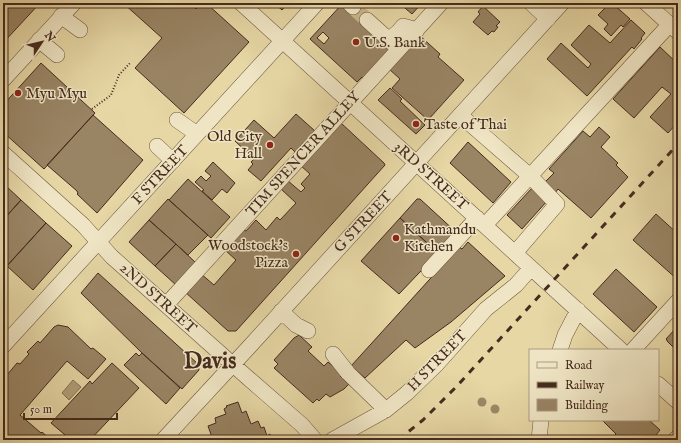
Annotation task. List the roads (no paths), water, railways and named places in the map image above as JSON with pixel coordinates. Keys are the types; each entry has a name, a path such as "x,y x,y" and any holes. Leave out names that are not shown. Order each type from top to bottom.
{"street":[{"path":"3,80 74,3"},
{"name":"3RD STREET","path":"241,3 620,349"},
{"name":"F STREET","path":"3,346 317,3"},
{"name":"TIM SPENCER ALLEY","path":"166,305 400,49 410,28 441,3"},
{"path":"531,3 548,19"},
{"name":"G STREET","path":"163,440 417,164 460,114 562,3"},
{"path":"430,270 530,176 674,28 646,3"},
{"path":"61,16 80,30"},
{"path":"367,20 400,49"},
{"path":"388,39 398,32 410,28"},
{"path":"39,40 57,55"},
{"path":"460,114 530,176 557,204 515,253"},
{"path":"177,120 197,134"},
{"path":"157,146 173,161"},
{"name":"2ND STREET","path":"3,153 82,225 112,257 302,425 315,440"},
{"name":"H STREET","path":"332,440 386,410 407,393 437,364 486,310 516,285 532,268"},
{"path":"634,349 678,301"},
{"path":"284,308 296,325 308,330"},
{"path":"560,349 565,335 578,310"},
{"path":"333,354 348,373 386,410"},
{"path":"659,385 678,402"},
{"path":"539,440 541,421"},
{"path":"675,440 678,437"}],"tunnel":[{"path":"353,7 367,20"}],"railway":[{"path":"398,440 423,420 457,386 678,144"}],"place":[{"name":"U.S. Bank","path":"356,42"},
{"name":"Myu Myu","path":"18,93"},
{"name":"Taste of Thai","path":"416,124"},
{"name":"Old City Hall","path":"270,145"},
{"name":"Kathmandu Kitchen","path":"396,238"},
{"name":"Woodstock's Pizza","path":"296,254"}],"district":[{"name":"Davis","path":"210,361"}]}
